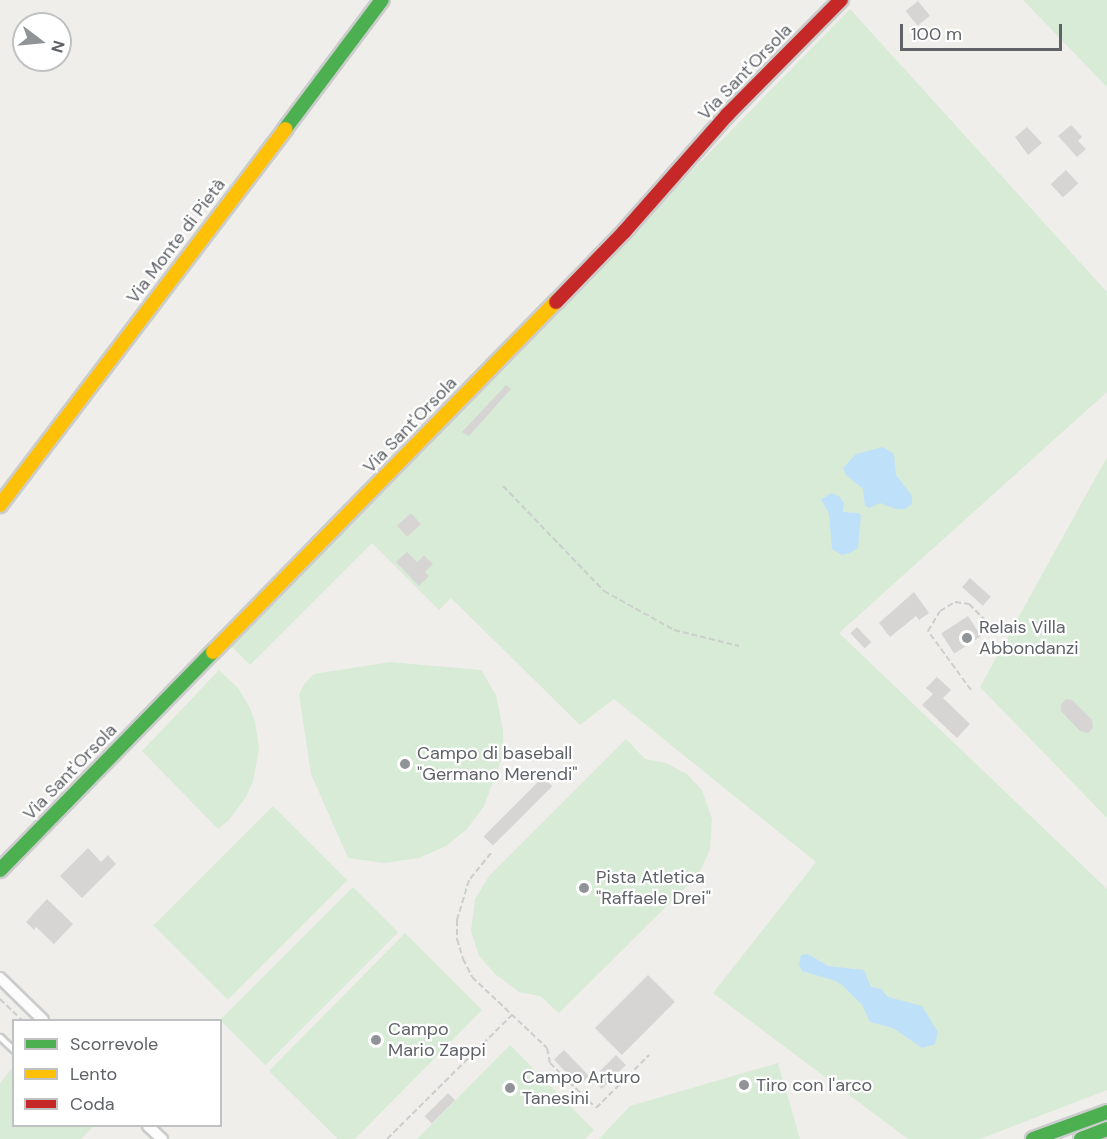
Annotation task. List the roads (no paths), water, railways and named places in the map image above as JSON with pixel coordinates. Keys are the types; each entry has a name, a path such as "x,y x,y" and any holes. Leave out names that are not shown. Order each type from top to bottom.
{"street":[{"name":"Via Monte di Pietà","path":"0,505 382,0"},
{"name":"Via Sant'Orsola","path":"0,870 615,241 727,115 841,0"},
{"path":"0,978 42,1019"},
{"path":"1033,1139 1107,1112"},
{"path":"150,1127 162,1139"},
{"path":"1081,1139 1107,1129"}],"lane":[{"path":"0,1037 12,1048"}],"water":[{"path":"883,447 894,454 896,475 912,496 912,504 905,509 896,509 880,503 869,508 865,506 863,489 846,475 843,468 856,454"},
{"path":"832,493 840,497 844,504 843,512 859,513 861,516 858,548 842,555 832,549 829,514 821,499"},
{"path":"808,954 828,966 864,970 871,987 881,989 888,997 922,1006 938,1032 935,1044 922,1048 893,1028 870,1022 862,1005 843,986 836,981 802,971 799,964 801,955"}],"place":[{"name":"Relais Villa Abbondanzi","path":"967,638"},
{"name":"Campo di baseball \"Germano Merendi\"","path":"405,764"},
{"name":"Pista Atletica \"Raffaele Drei\"","path":"584,888"},
{"name":"Campo Mario Zappi","path":"376,1040"},
{"name":"Tiro con l'arco","path":"744,1085"},
{"name":"Campo Arturo Tanesini","path":"510,1088"}]}
